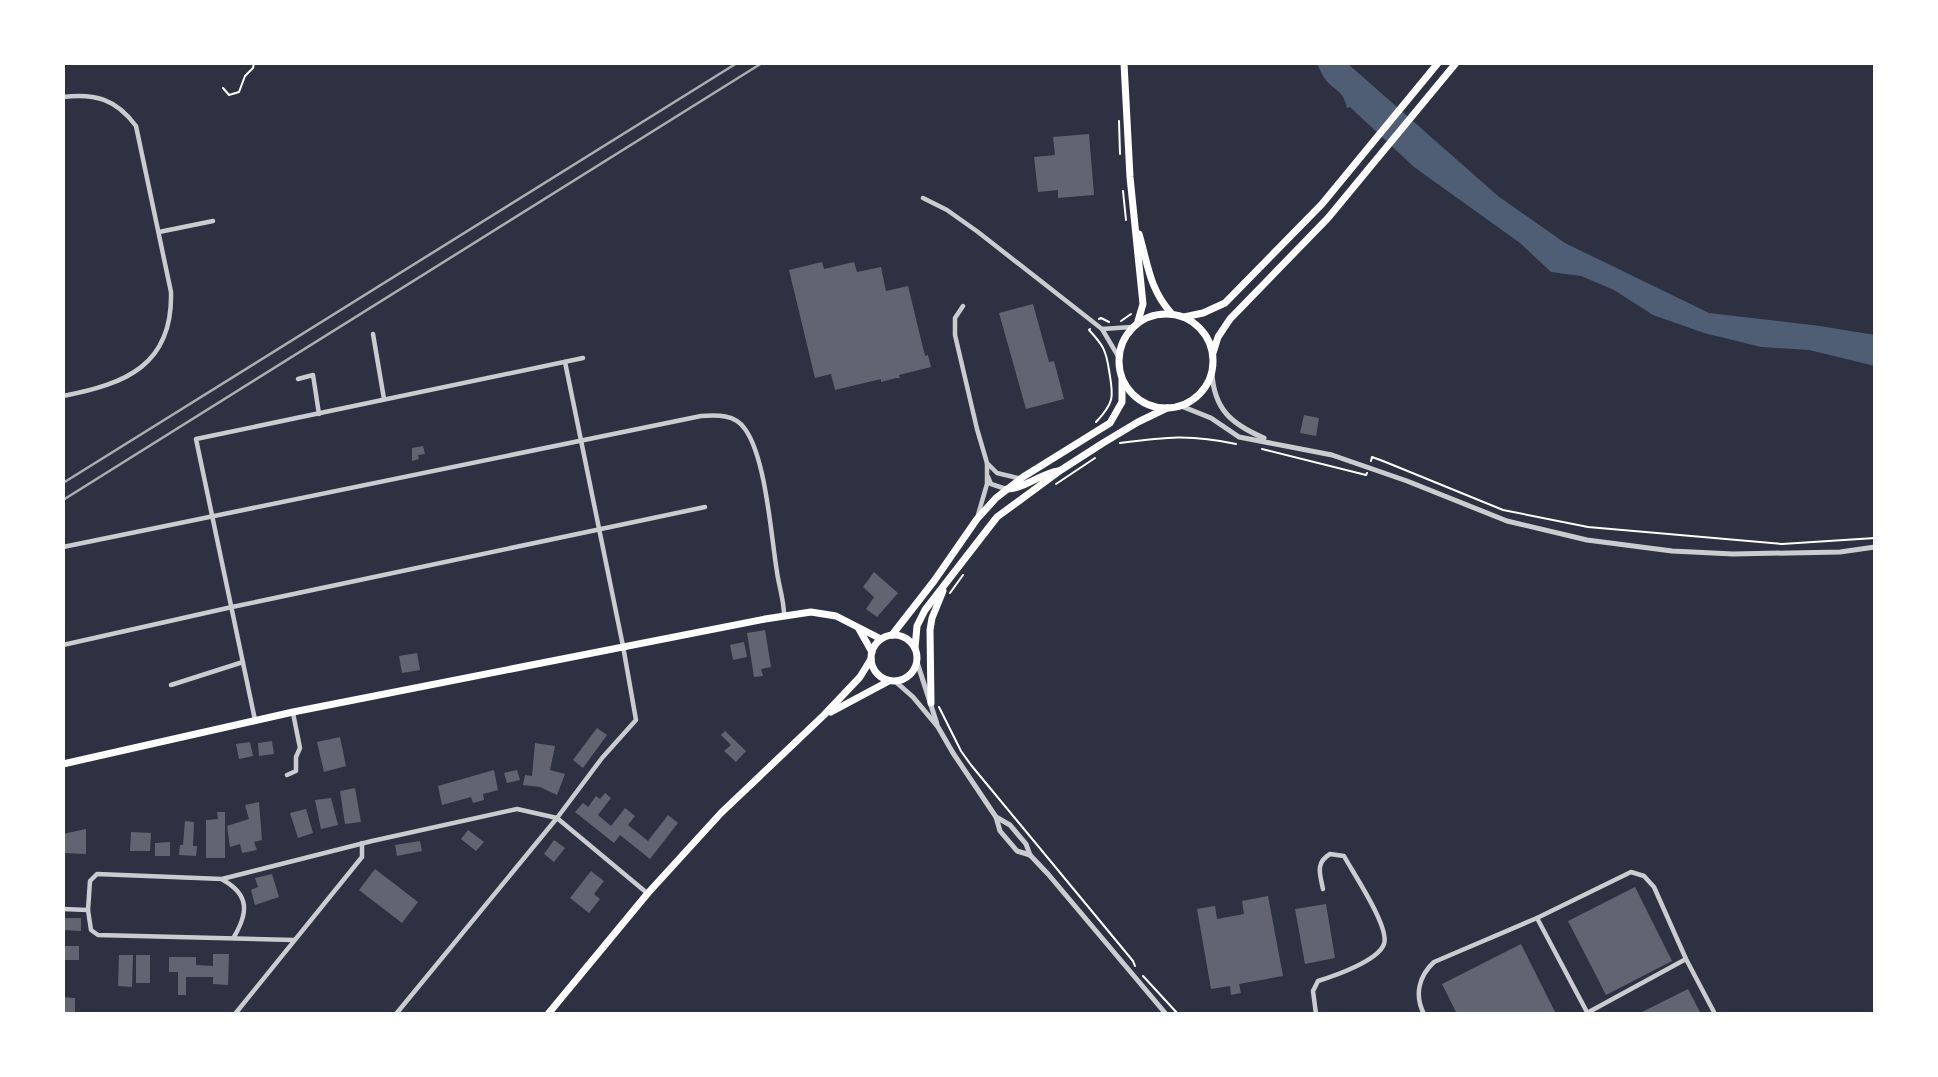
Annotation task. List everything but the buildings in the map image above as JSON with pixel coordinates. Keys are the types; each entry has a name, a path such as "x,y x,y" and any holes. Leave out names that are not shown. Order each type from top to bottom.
{"main road":[{"path":"1124,63 1130,222 1143,304 1138,321"},
{"path":"1184,317 1203,313 1225,303 1322,204 1438,63"},
{"path":"1122,380 1140,401 1153,407 1181,406 1197,397 1212,373 1213,353 1218,337 1230,319 1328,218 1456,63"},
{"path":"1130,222 1158,299 1171,313"},
{"path":"892,635 977,519 1007,489 1110,423 1122,402 1118,356 1123,338 1138,321 1159,313 1184,317 1204,334 1213,353"},
{"path":"934,702 930,630 932,618 948,588 997,517 1061,470 1138,422 1167,408"},
{"path":"1007,489 1017,488 1044,473 1061,470"},
{"path":"824,715 893,681 908,677 917,662 915,648 920,621 934,597 948,588"},
{"path":"63,764 293,712 784,616 811,612 836,616 881,639"},
{"path":"859,628 878,674 893,681"},
{"path":"548,1014 648,893 721,813 860,677 881,639 892,635 905,637 915,648"}],"street":[{"path":"63,97 94,96 110,102 125,112 136,126 172,292 172,315 165,337 152,358 136,372 86,391 63,396"},
{"path":"923,198 947,210 978,232 1102,329 1118,356"},
{"path":"159,232 213,221"},
{"path":"963,306 955,318 955,335 976,429 987,463 987,476 977,519"},
{"path":"1102,329 1132,327"},
{"path":"373,334 384,400"},
{"path":"256,720 196,439 583,358"},
{"path":"396,1014 557,818 595,766 636,720 565,362"},
{"path":"1212,373 1213,393 1230,418 1250,432 1273,442"},
{"path":"298,379 313,375 319,414"},
{"path":"1181,406 1205,415 1239,437 1273,442 1361,464 1507,521 1587,540 1672,551 1721,554 1798,554 1875,547"},
{"path":"63,547 701,415 718,415 735,418 746,429 754,446 765,491 784,616"},
{"path":"987,463 1003,477 1023,477"},
{"path":"987,476 991,484 1007,489"},
{"path":"63,645 705,507"},
{"path":"171,685 243,662"},
{"path":"917,662 934,702 938,727"},
{"path":"893,681 913,697 938,727 996,817 1000,831 1017,851 1030,855"},
{"path":"287,775 296,771 296,757 300,748 293,712"},
{"path":"294,940 98,935 91,930 90,881 97,874 222,879 362,843 517,809 557,818 648,893"},
{"path":"996,817 1010,825 1026,844 1030,855 1166,1014"},
{"path":"235,1014 362,857 362,843"},
{"path":"1316,1014 1313,991 1318,981 1370,959 1383,946 1384,935 1344,856 1336,853 1323,858 1319,866 1323,889"},
{"path":"1424,1014 1419,991 1423,973 1434,962 1537,918 1630,872 1644,876 1654,887 1686,959 1715,1014"},
{"path":"222,879 233,885 243,900 245,913 234,937"},
{"path":"63,909 89,910"},
{"path":"1537,918 1587,1014 1686,959"}],"path":[{"path":"222,88 229,95 239,92 254,63"},
{"path":"1119,122 1121,160"},
{"path":"1122,184 1130,222"},
{"path":"1099,319 1119,321 1130,316 1133,311"},
{"path":"1091,328 1089,330 1106,351 1113,383 1111,398 1095,423"},
{"path":"1116,443 1173,436 1199,436 1245,446"},
{"path":"1257,448 1366,475 1367,472"},
{"path":"1057,483 1098,455"},
{"path":"1370,463 1372,457 1503,510 1588,527 1782,544 1875,538"},
{"path":"946,601 948,588"},
{"path":"934,702 971,765 1136,968"},
{"path":"1141,974 1178,1014"}],"water":[{"path":"1316,63 1347,63 1498,196 1565,243 1709,313 1875,335 1875,366 1809,350 1761,347 1704,333 1653,315 1614,290 1581,276 1551,272 1520,243 1414,167 1350,107 1347,108 1341,94 1328,83"}],"railway":[{"path":"63,483 737,63"},
{"path":"63,500 762,63"}]}
